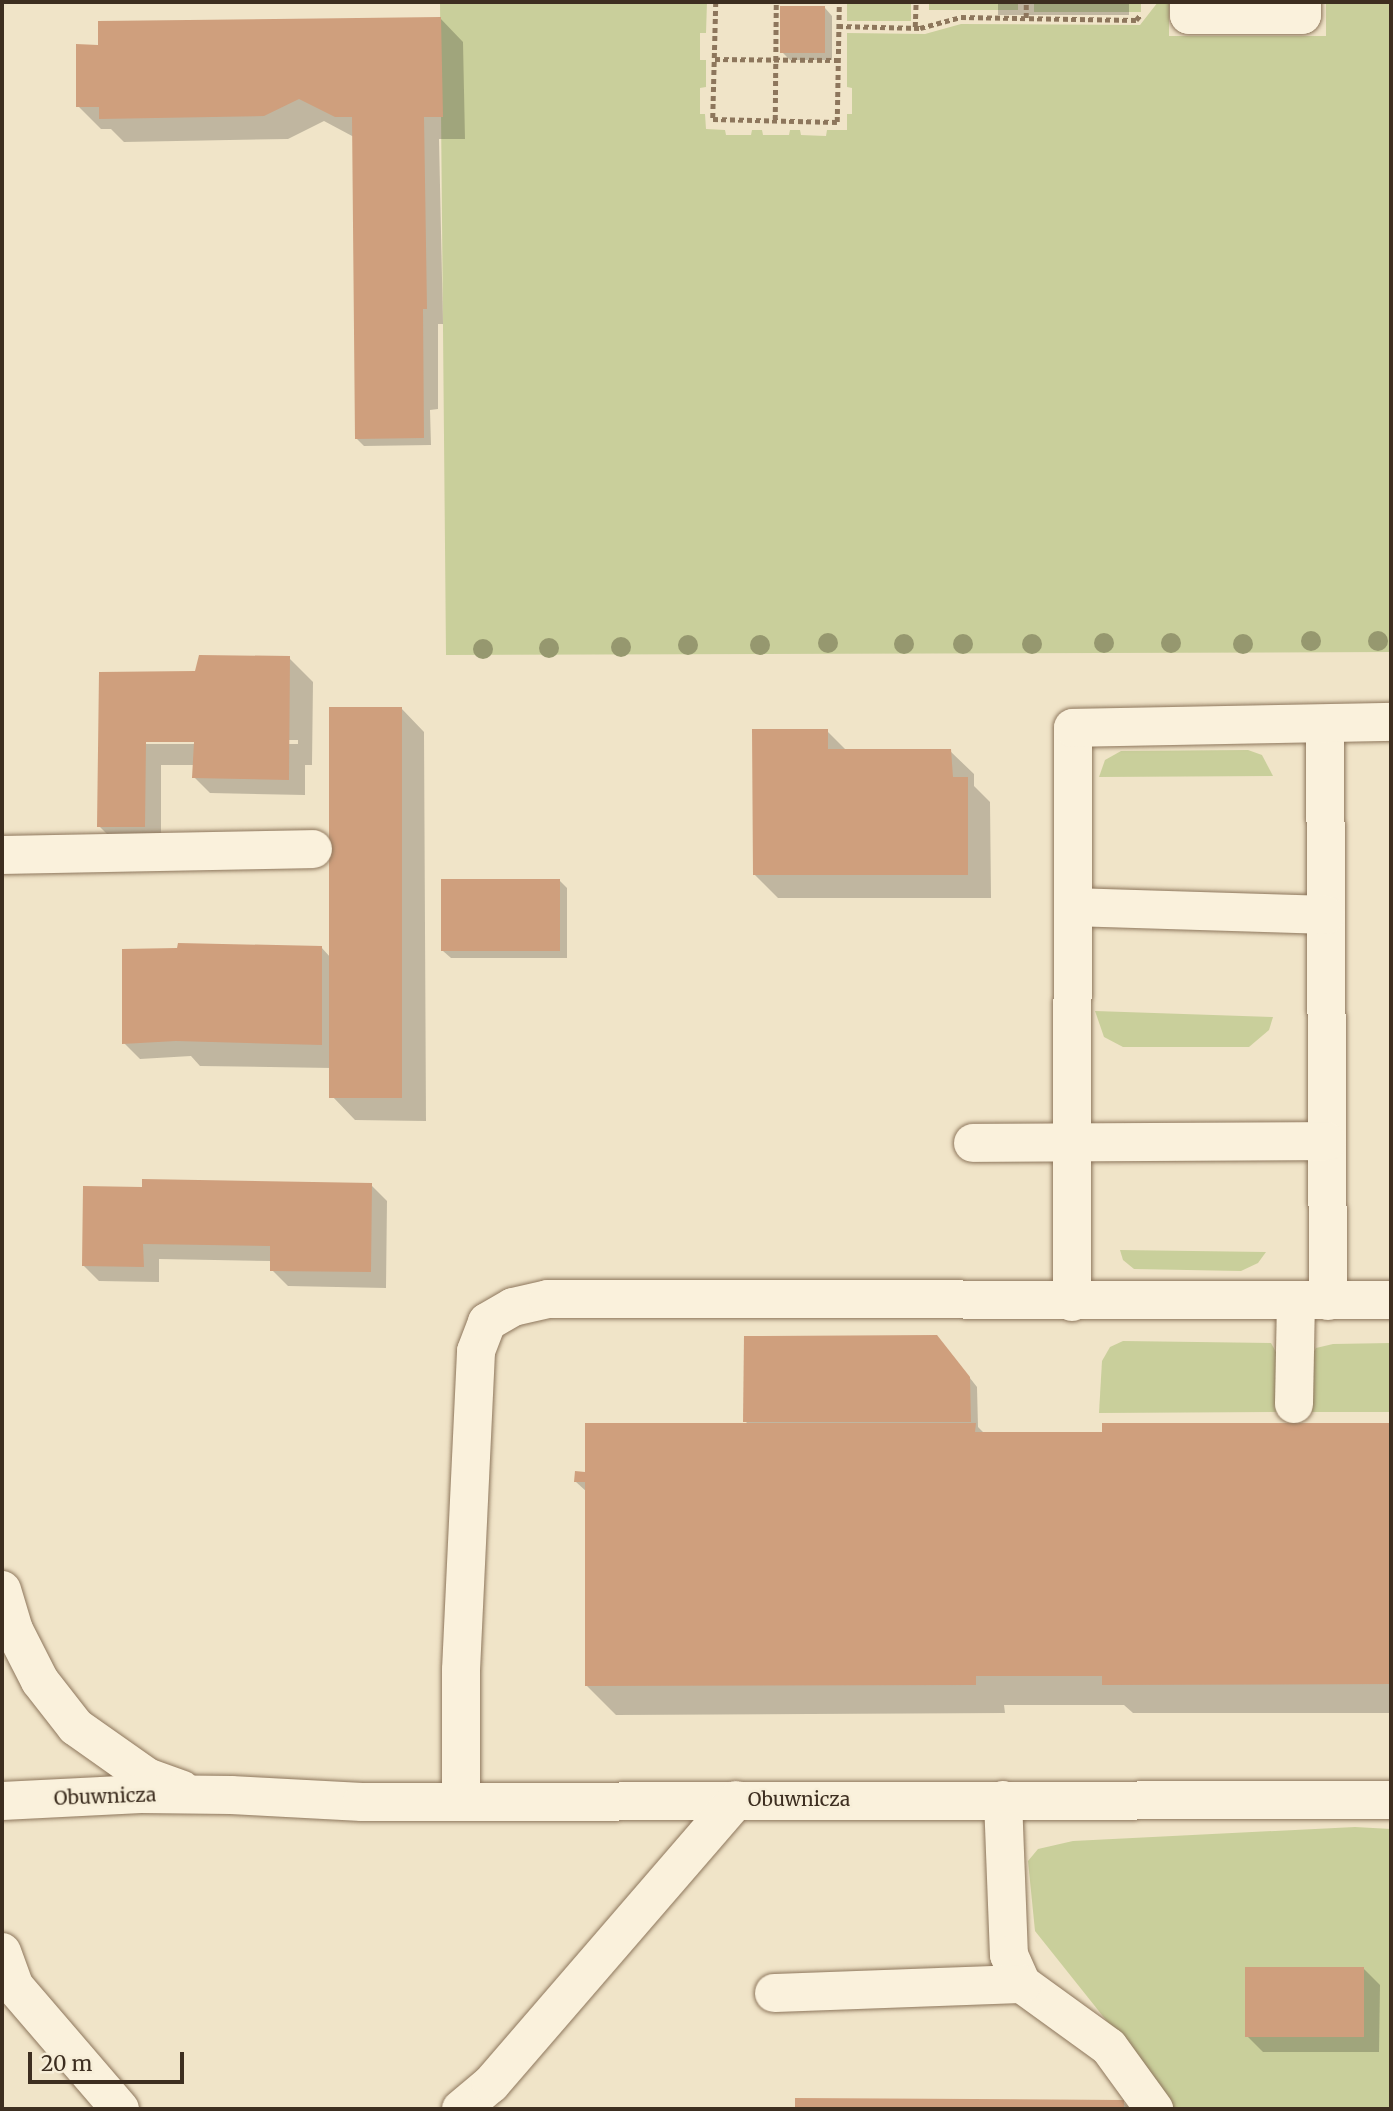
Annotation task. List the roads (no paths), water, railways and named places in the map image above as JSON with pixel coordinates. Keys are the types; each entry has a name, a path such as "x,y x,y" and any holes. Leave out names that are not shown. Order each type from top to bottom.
{"street":[{"path":"1189,2 1189,15 1302,15 1302,2"},
{"path":"1072,1302 1073,728 1391,722"},
{"path":"1294,1404 1312,1301 1326,1141 1325,724"},
{"path":"2,855 313,849"},
{"path":"1074,907 1326,915"},
{"path":"973,1143 1326,1141"},
{"path":"461,1801 461,1670 476,1351 487,1322 513,1307 548,1299 1072,1302 1391,1300"},
{"name":"Obuwnicza","path":"2,1590 14,1630 40,1681 76,1727 148,1777 208,1795"},
{"name":"Obuwnicza","path":"2,1801 141,1794 362,1802 1391,1800"},
{"path":"461,2109 491,2084 736,1800"},
{"path":"1003,1800 1009,1955 1022,1984 1066,2019 1109,2047 1154,2109"},
{"path":"2,1952 15,1987 120,2109"},
{"path":"774,1993 1022,1984"}]}
